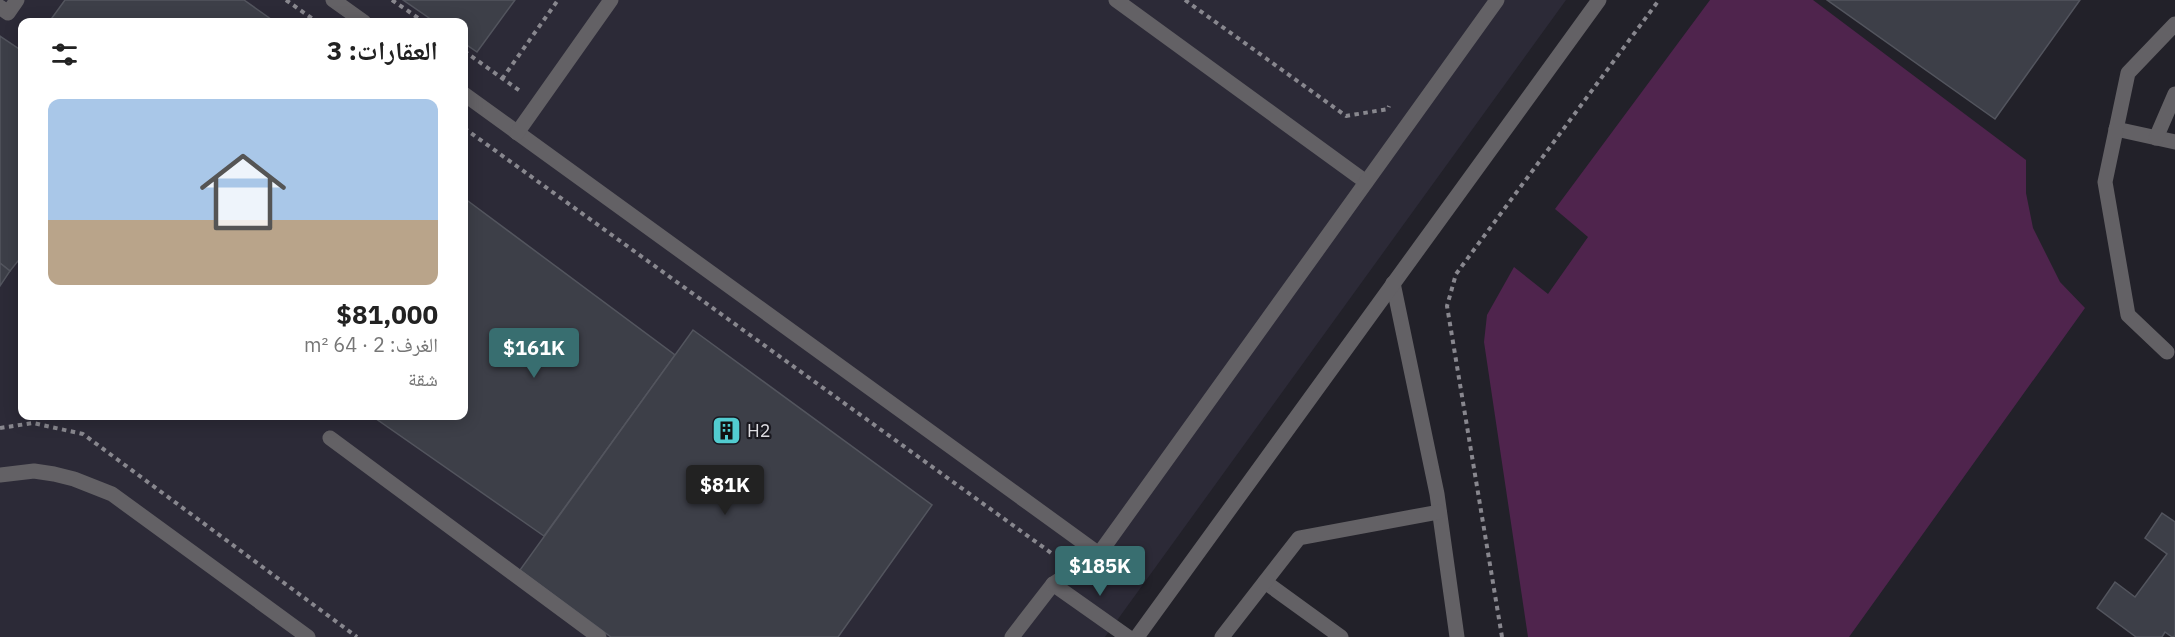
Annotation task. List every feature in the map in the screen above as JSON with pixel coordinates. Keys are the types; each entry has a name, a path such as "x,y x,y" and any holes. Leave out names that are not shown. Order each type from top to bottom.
{"street":[{"path":"0,8 8,13 17,0"},
{"path":"333,0 358,18"},
{"path":"517,133 611,0"},
{"path":"1116,0 1366,182"},
{"path":"1137,637 1599,0"},
{"path":"1012,637 1053,584 1099,554 1366,182 1490,3"},
{"path":"2167,352 2128,315 2105,182 2128,73 2175,24"},
{"path":"2156,138 2175,94"},
{"path":"468,97 1099,554"},
{"path":"2116,129 2175,142"},
{"path":"1393,283 1437,494 1457,637"},
{"path":"330,438 599,637"},
{"path":"0,475 34,471 54,474 84,482 112,494 308,637"},
{"path":"1222,637 1299,538 1439,512"},
{"path":"1265,582 1341,637"},
{"path":"1053,584 1128,637"}],"path":[{"path":"286,0 311,18"},
{"path":"392,0 418,18"},
{"path":"502,78 558,0"},
{"path":"1185,0 1346,116 1388,109 1394,100"},
{"path":"1502,637 1447,306 1456,274 1659,0"},
{"path":"468,54 538,104"},
{"path":"468,131 1074,570"},
{"path":"0,428 33,423 83,434 357,637"}],"shaded area":[{"path":"0,0 1566,0 1105,637 0,637"},
{"path":"1710,0 1813,0 2026,160 2026,193 2033,228 2060,282 2085,308 1849,637 1528,637 1484,342 1487,315 1514,267 1548,294 1588,237 1555,209"}],"building":[{"path":"65,0 244,0 269,18 52,18"},
{"path":"403,0 515,0 477,52 468,46 468,18 429,18"},
{"path":"1827,0 2080,0 1995,119"},
{"path":"0,36 18,48 18,261 10,271 0,263"},
{"path":"468,201 675,355 544,536 378,420 468,420"},
{"path":"0,263 10,271 0,286"},
{"name":"H2","path":"693,330 932,505 838,637 611,637 520,570"},
{"path":"2162,513 2175,522 2175,636 2172,637 2165,632 2162,637 2136,637 2097,608 2115,582 2135,597 2167,554 2145,538"}],"place":[{"name":"H2","path":"726,430"}]}
